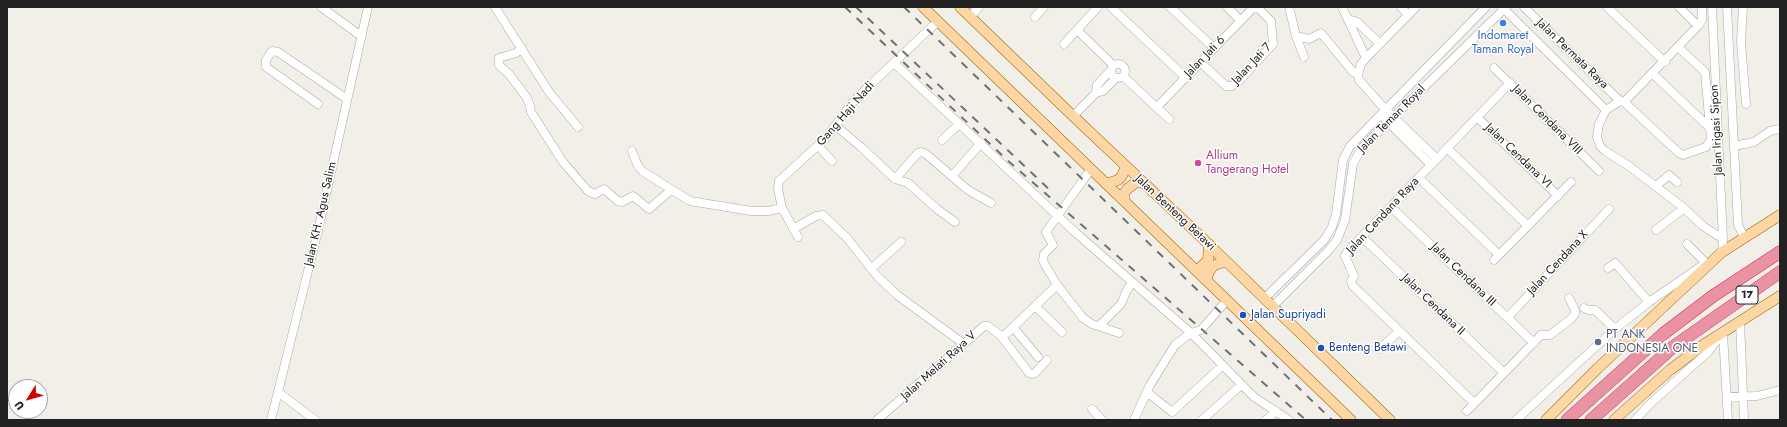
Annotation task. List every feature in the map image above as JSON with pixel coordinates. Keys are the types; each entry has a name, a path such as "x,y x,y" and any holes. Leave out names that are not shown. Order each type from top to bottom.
{"highway":[{"name":"17","path":"1567,420 1663,334 1713,296 1775,255"},
{"name":"17","path":"1591,420 1673,347 1780,272"}],"main road":[{"path":"923,7 1351,420"},
{"name":"Jalan Benteng Betawi","path":"960,7 1142,182 1209,244 1390,420"},
{"path":"1106,184 1118,180 1122,176 1126,166"},
{"path":"1124,200 1127,188 1131,185 1142,182"},
{"path":"1546,420 1626,340 1724,251 1780,214"},
{"path":"1197,271 1206,264 1208,260 1209,244"},
{"path":"1206,280 1213,266 1227,262"},
{"path":"1614,420 1670,370 1703,345 1780,296"}],"street":[{"path":"322,7 361,36"},
{"name":"Jalan KH. Agus Salim","path":"274,419 278,392 317,234 368,7"},
{"path":"495,7 550,92 578,127"},
{"path":"970,17 979,7"},
{"path":"1035,17 1044,7"},
{"path":"1064,44 1098,7"},
{"path":"1111,7 1185,77"},
{"path":"1170,7 1214,48"},
{"path":"1227,7 1240,20"},
{"name":"Jalan Jati 6","path":"1157,107 1240,20 1256,7"},
{"name":"Jalan Jati 7","path":"1200,62 1226,86 1232,86 1239,81 1273,44 1271,22 1256,7"},
{"path":"1289,7 1296,36 1304,57"},
{"path":"1342,7 1366,58"},
{"path":"1400,7 1408,15"},
{"path":"1416,7 1366,58 1361,64 1358,74 1359,80 1383,111 1434,162"},
{"name":"Jalan Teman Royal","path":"1265,298 1324,240 1332,227 1336,214 1343,160 1353,141 1486,7"},
{"name":"Jalan Permata Raya","path":"1524,7 1622,101 1679,153 1683,154 1706,147 1711,139 1710,128"},
{"path":"1607,7 1664,62"},
{"path":"1679,7 1698,26"},
{"path":"1702,7 1702,20 1679,48 1653,74 1622,101 1606,110 1598,124 1597,136 1600,146 1605,151 1629,166 1656,186 1684,208 1703,226 1723,239"},
{"name":"Jalan Irigasi Sipon","path":"1712,7 1724,251"},
{"name":"Jalan Irigasi Sipon","path":"1727,7 1738,225 1741,239"},
{"path":"1743,7 1742,42 1746,104"},
{"path":"1504,8 1606,110"},
{"name":"Jalan Teman Royal","path":"1273,306 1329,250 1340,234 1345,220 1353,164 1361,149 1504,8"},
{"path":"1348,19 1357,22 1380,44"},
{"name":"Gang Haji Nadi","path":"798,237 782,208 778,189 780,181 818,146 836,126 852,103 938,21"},
{"path":"1077,30 1112,68"},
{"path":"1296,36 1309,39 1321,33 1353,72 1358,74"},
{"path":"522,48 516,53 499,58 499,65 509,74 526,98 531,112 563,162 588,191 595,194 604,189 618,201 622,202 633,196 649,209 671,190"},
{"path":"1679,48 1705,72 1710,128"},
{"path":"318,104 266,67 266,60 272,51 278,52 347,100"},
{"path":"894,63 1058,215 1191,334 1254,397 1289,420"},
{"path":"1073,116 1096,93 1103,91 1125,73 1123,66 1120,64 1112,68 1097,85 1096,93"},
{"path":"1112,68 1111,74 1119,77 1157,107 1169,119"},
{"name":"Jalan Cendana VIII","path":"1494,68 1590,159 1599,172"},
{"path":"1653,74 1710,128"},
{"path":"1730,76 1744,78"},
{"name":"Jalan Cendana Raya","path":"1399,331 1351,284 1354,276 1345,256 1347,252 1510,83"},
{"name":"Jalan Cendana VI","path":"1477,117 1558,196"},
{"path":"942,140 959,124"},
{"path":"836,126 895,179 908,183 937,209 955,222"},
{"path":"1734,146 1754,142 1770,131 1780,129"},
{"path":"1353,141 1361,149"},
{"path":"952,176 981,143"},
{"path":"818,146 832,161"},
{"path":"1447,148 1528,226"},
{"path":"632,151 637,164 642,171 690,201 763,211 782,208"},
{"path":"895,179 918,153 921,152 926,154 968,190 991,203"},
{"path":"1091,169 1046,232 1052,243 1052,247 1042,257 1058,284 1083,318 1092,324 1119,333"},
{"path":"1656,186 1669,175 1677,182"},
{"path":"1419,178 1494,250 1496,257 1571,182"},
{"name":"Jalan Cendana III","path":"1391,207 1534,343"},
{"path":"1656,230 1684,208"},
{"name":"Jalan Cendana X","path":"1508,317 1609,209"},
{"path":"793,229 816,216 823,214 847,238 872,269 897,294 964,344"},
{"name":"Jalan Cendana II","path":"1362,237 1504,373"},
{"path":"872,269 900,242"},
{"path":"1687,244 1706,263"},
{"path":"1516,420 1615,329 1649,302 1724,251"},
{"path":"1608,268 1615,263 1649,302"},
{"path":"1286,277 1294,285"},
{"path":"1099,326 1121,304 1132,282"},
{"path":"1047,360 1035,373 1029,373 1001,336 1013,327 1058,284"},
{"path":"1466,411 1541,335 1550,335 1575,314 1576,310 1569,298"},
{"path":"1134,420 1146,392 1175,345 1191,334 1201,330 1226,300"},
{"path":"1035,306 1062,332"},
{"path":"1584,308 1588,310 1595,310 1615,329"},
{"path":"1739,322 1744,420"},
{"name":"Jalan Melati Raya V","path":"877,420 982,328 986,326 1001,336"},
{"path":"1013,327 1038,357"},
{"path":"1380,349 1399,331 1474,403"},
{"path":"1723,333 1728,397 1728,420"},
{"path":"1635,420 1651,403 1708,352 1723,333"},
{"path":"1146,392 1172,412 1222,366"},
{"path":"1202,420 1241,385"},
{"path":"1728,397 1765,394 1780,390"},
{"path":"278,392 315,420"},
{"path":"1092,409 1102,420"},
{"path":"1266,420 1276,412"}],"railway":[{"path":"845,7 1007,160 1306,420"},
{"path":"856,7 1053,193"},
{"path":"904,7 1332,420"}],"place":[{"name":"Indomaret Taman Royal","path":"1503,23"},
{"name":"Allium Tangerang Hotel","path":"1198,163"},
{"name":"Jalan Supriyadi","path":"1243,315"},
{"name":"PT ANK INDONESIA ONE","path":"1598,342"},
{"name":"Benteng Betawi","path":"1321,348"}]}
